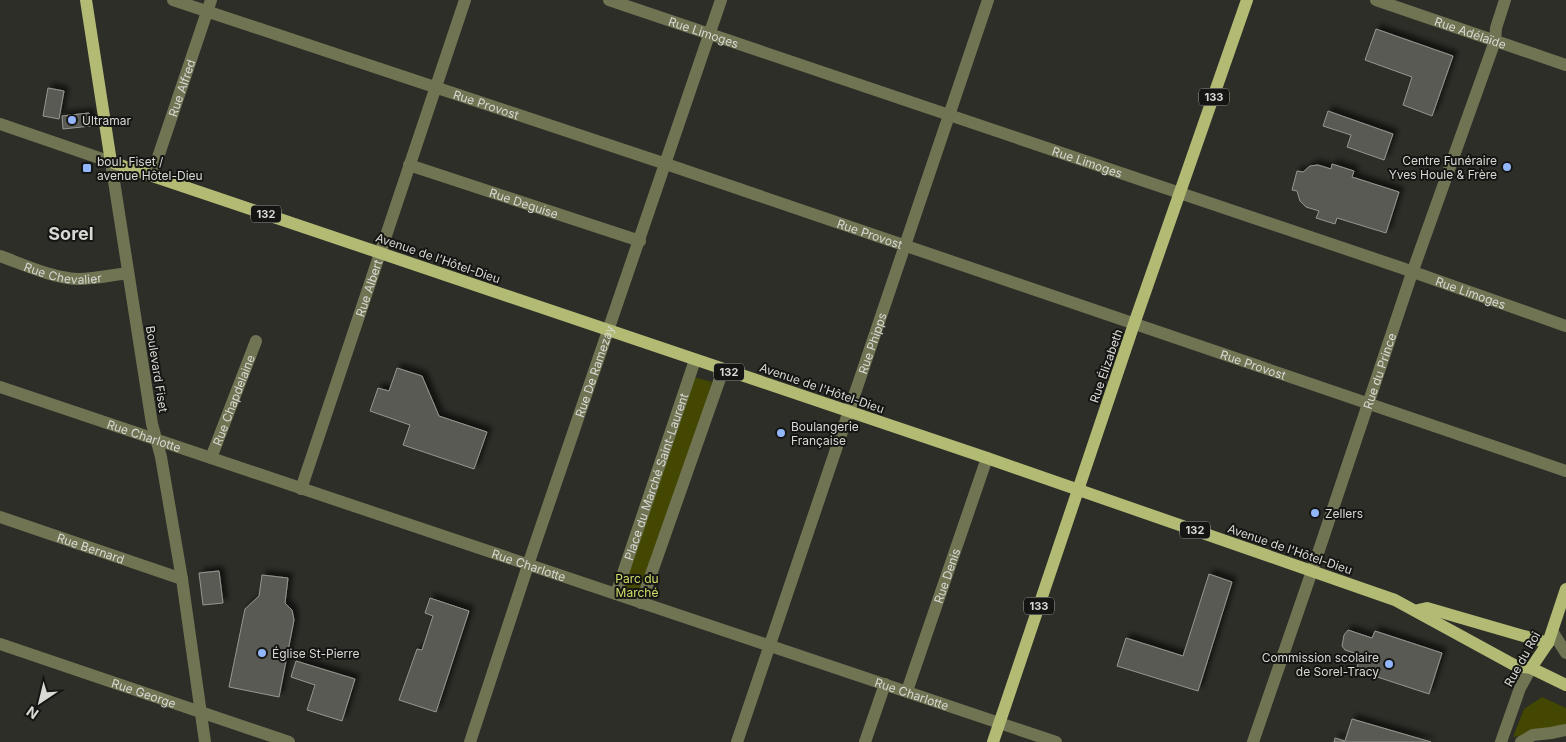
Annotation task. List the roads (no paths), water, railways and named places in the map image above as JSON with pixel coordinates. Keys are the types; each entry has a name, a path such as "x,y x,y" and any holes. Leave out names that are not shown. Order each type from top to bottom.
{"main road":[{"name":"Boulevard Fiset","path":"86,0 111,162"},
{"name":"Rue Élizabeth","path":"993,742 1134,324 1247,0"},
{"name":"Avenue de l'Hôtel-Dieu","path":"111,162 1079,489 1395,600 1516,666 1531,668 1566,686"},
{"name":"Rue du Roi","path":"1531,668 1550,637 1566,589"},
{"path":"1415,610 1427,608 1550,637"}],"street":[{"name":"Rue Provost","path":"173,0 209,6 435,88 666,164 1566,471"},
{"name":"Rue Albert","path":"301,489 465,0"},
{"name":"Rue Limoges","path":"609,0 1566,326"},
{"name":"Rue De Ramezay","path":"470,742 528,565 721,0"},
{"name":"Rue Phipps","path":"737,742 988,0"},
{"name":"Rue Adélaïde","path":"1376,0 1566,65"},
{"name":"Rue du Prince","path":"1253,742 1412,272 1495,41 1496,28 1505,0"},
{"name":"Rue Alfred","path":"152,175 209,6"},
{"name":"Avenue de l'Hôtel-Dieu","path":"0,124 111,162"},
{"name":"Boulevard Fiset","path":"111,162 152,424 161,457 182,579 205,742"},
{"name":"Rue Deguise","path":"409,165 640,241"},
{"name":"Rue Chevalier","path":"0,256 55,275 70,278 128,273"},
{"name":"Rue Chapdelaine","path":"211,458 256,341"},
{"name":"Place du Marché Saint-Laurent","path":"616,594 695,360"},
{"name":"Place du Marché Saint-Laurent","path":"641,603 723,370"},
{"name":"Rue Charlotte","path":"0,387 1056,742"},
{"name":"Rue Denis","path":"907,691 987,458"},
{"name":"Rue Bernard","path":"0,517 182,579"},
{"path":"1550,637 1566,653"},
{"name":"Rue George","path":"0,646 289,742"},
{"name":"Rue du Roi","path":"1501,742 1520,688 1531,668"},
{"path":"865,742 885,684"},
{"path":"1521,742 1533,735 1566,730"},
{"path":"1551,733 1566,740"}],"place":[{"name":"Ultramar","path":"72,120"},
{"name":"Centre Funéraire Yves Houle & Frère","path":"1507,167"},
{"name":"boul. Fiset / avenue Hôtel-Dieu","path":"87,168"},
{"name":"Boulangerie Française","path":"781,433"},
{"name":"Zellers","path":"1315,513"},
{"name":"Église St-Pierre","path":"262,653"},
{"name":"Commission scolaire de Sorel-Tracy","path":"1389,664"}],"district":[{"name":"Sorel","path":"71,233"}],"park label":[{"name":"Parc du Marché","path":"637,585"}]}
